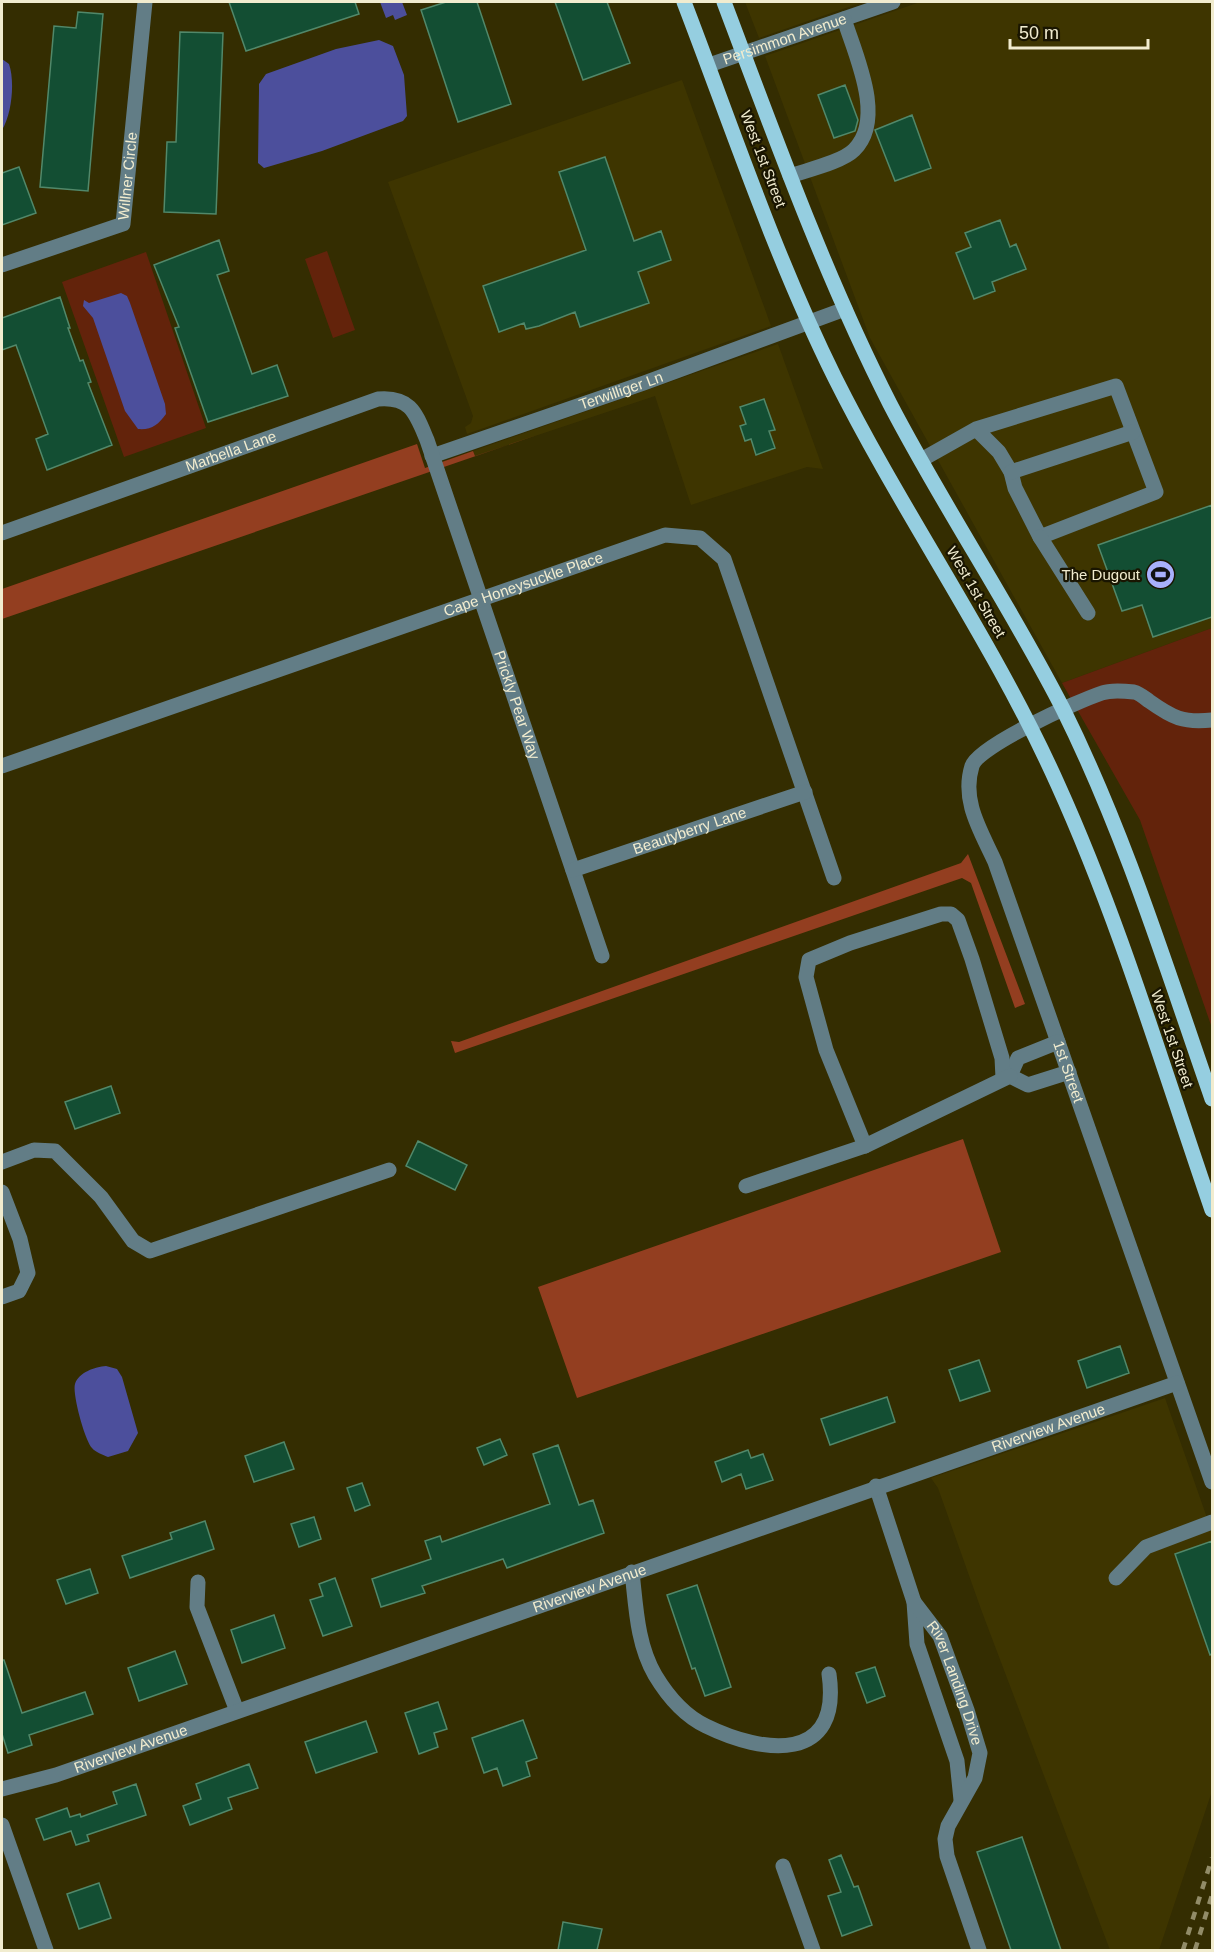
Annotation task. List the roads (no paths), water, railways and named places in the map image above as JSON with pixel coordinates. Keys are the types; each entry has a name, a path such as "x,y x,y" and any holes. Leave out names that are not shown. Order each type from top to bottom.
{"main road":[{"name":"West 1st Street","path":"684,2 809,322 867,438 1030,725 1085,848 1212,1210"},
{"name":"West 1st Street","path":"724,2 790,176 844,309 921,460 1063,710 1119,834 1212,1098"}],"street":[{"name":"Willner Circle","path":"2,265 123,224 146,2"},
{"name":"Persimmon Avenue","path":"709,65 844,19 875,4 893,2"},
{"path":"790,176 853,151 864,136 868,124 867,93 844,19"},
{"name":"Terwilliger Ln","path":"432,456 644,383 844,309"},
{"path":"921,460 976,429 1116,386 1156,492 1040,537"},
{"name":"Marbella Lane","path":"2,533 378,399 395,398 408,405 420,423 432,456"},
{"path":"976,429 999,452 1011,472 1015,488 1040,537 1088,613"},
{"path":"1011,472 1133,432"},
{"name":"Prickly Pear Way","path":"432,456 483,600 602,956"},
{"name":"Cape Honeysuckle Place","path":"2,766 665,535 700,538 724,559 834,878"},
{"name":"1st Street","path":"1212,720 1192,722 1173,718 1136,692 1104,692 1030,725 976,756 968,789 970,807 995,861 1212,1482"},
{"name":"Beautyberry Lane","path":"573,870 805,792"},
{"path":"865,1146 826,1050 806,977 809,960 850,943 941,914 951,914 958,920 972,959 1006,1077"},
{"path":"746,1186 865,1146 1006,1077 1018,1058 1058,1042"},
{"path":"1006,1077 1028,1085 1069,1072"},
{"path":"2,1162 34,1150 55,1151 101,1197 133,1241 150,1251 389,1170"},
{"path":"2,1192 20,1239 28,1273 19,1290 2,1297"},
{"name":"Riverview Avenue","path":"2,1789 56,1775 876,1486 1177,1383"},
{"name":"River Landing Drive","path":"876,1486 914,1602 917,1644 957,1761 961,1780 961,1802"},
{"path":"1116,1578 1146,1547 1212,1522"},
{"path":"632,1572 645,1656 673,1701 705,1726 761,1745 790,1747 802,1744 822,1725 829,1711 831,1693 829,1674"},
{"path":"198,1582 197,1607 237,1712"},
{"name":"River Landing Drive","path":"914,1602 940,1636 980,1753 975,1778 948,1826 945,1839 947,1856 979,1950"},
{"path":"942,1719 967,1710"},
{"path":"2,1824 46,1950"},
{"path":"783,1866 813,1950"}],"railway":[{"path":"1183,1950 1212,1858"},
{"path":"1195,1950 1212,1895"}],"place":[{"name":"The Dugout","path":"1161,575"}]}
